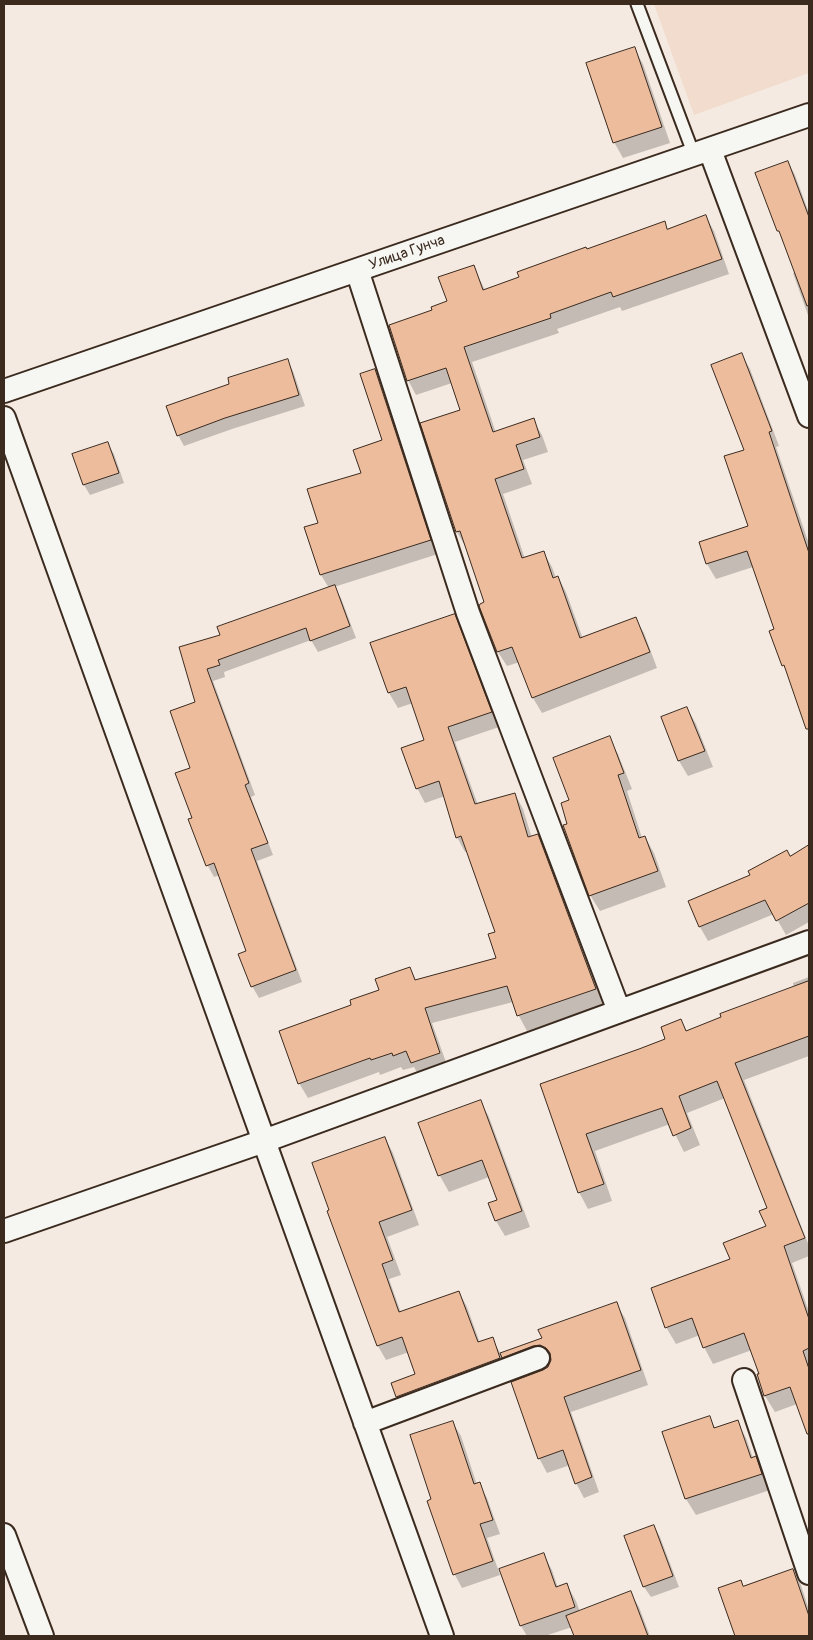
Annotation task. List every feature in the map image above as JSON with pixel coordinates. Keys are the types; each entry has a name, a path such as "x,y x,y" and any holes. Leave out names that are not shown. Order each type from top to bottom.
{"street":[{"name":"Улица Гунча","path":"4,391 809,115"},
{"path":"702,153 809,416"},
{"path":"357,270 468,613 619,1011"},
{"path":"4,418 442,1636"},
{"path":"4,1231 264,1141 809,942"},
{"path":"365,1423 538,1358"},
{"path":"744,1380 809,1573"},
{"path":"4,1535 42,1636"}],"lane":[{"path":"637,4 702,153"}],"shaded area":[{"path":"654,4 809,4 809,73 694,115"}],"building":[{"path":"635,47 662,127 613,143 586,63"},
{"path":"788,161 809,217 809,305 807,306 755,173"},
{"path":"706,215 722,259 613,297 611,292 550,314 551,318 464,347 493,432 534,418 540,437 516,445 524,469 495,479 522,558 544,551 553,578 558,576 580,638 636,617 650,652 532,698 512,647 497,652 479,606 484,602 460,531 456,532 420,423 460,410 446,368 407,381 389,325 432,310 431,307 447,301 438,277 474,265 483,290 519,277 517,272 586,247 587,249 665,221 667,229"},
{"path":"742,353 772,431 769,432 809,553 809,729 806,729 784,665 782,666 769,631 774,629 747,551 706,564 699,542 748,526 724,456 744,450 711,365"},
{"path":"288,359 299,395 225,418 177,436 166,406 229,384 228,378"},
{"path":"375,369 431,540 320,575 304,527 318,523 307,489 361,473 353,450 382,440 360,374"},
{"path":"108,442 119,473 83,485 72,454"},
{"path":"335,585 350,626 310,641 306,628 218,660 220,665 207,669 249,783 245,785 268,843 251,849 296,970 251,987 238,954 246,951 214,863 206,866 188,819 192,818 175,773 190,768 170,711 195,702 179,647 220,635 217,627"},
{"path":"455,614 492,712 448,727 475,804 515,793 528,837 538,834 596,989 517,1016 507,986 425,1008 440,1053 411,1063 406,1051 393,1056 392,1053 371,1060 370,1058 298,1084 279,1031 351,1005 350,1000 379,990 375,979 410,967 415,980 496,958 488,934 495,932 461,836 456,838 439,781 416,789 401,748 424,740 406,687 388,693 370,643"},
{"path":"687,707 705,751 678,761 661,717"},
{"path":"610,736 624,773 618,775 639,838 645,836 658,871 589,896 563,825 567,824 561,803 569,800 553,758"},
{"path":"809,845 809,903 776,921 765,900 699,927 688,901 750,875 748,871 787,850 790,856"},
{"path":"809,981 809,1036 735,1063 805,1238 784,1246 809,1319 809,1348 803,1351 809,1369 809,1434 807,1434 790,1387 764,1396 757,1374 759,1374 744,1333 703,1348 692,1318 665,1328 651,1288 730,1259 723,1243 766,1226 759,1211 767,1208 717,1081 679,1096 691,1128 673,1136 662,1108 586,1134 604,1184 578,1193 540,1084 665,1039 661,1027 681,1019 686,1031 721,1017 720,1014"},
{"path":"481,1100 522,1211 495,1221 488,1203 497,1200 482,1160 438,1176 418,1123"},
{"path":"385,1137 412,1210 379,1222 393,1260 382,1264 399,1312 459,1291 478,1342 493,1337 500,1358 396,1397 391,1383 415,1374 402,1337 377,1346 327,1211 329,1210 312,1163"},
{"path":"617,1302 641,1370 564,1397 592,1477 575,1484 563,1450 538,1459 511,1382 548,1367 551,1360 550,1353 540,1345 502,1358 500,1353 542,1338 538,1330"},
{"path":"710,1416 714,1428 738,1420 751,1458 756,1456 762,1474 685,1499 662,1432"},
{"path":"453,1421 474,1484 480,1482 493,1520 480,1524 493,1561 453,1575 427,1501 431,1499 410,1435"},
{"path":"654,1525 673,1576 643,1587 624,1536"},
{"path":"544,1553 556,1587 567,1583 575,1607 520,1626 499,1569"},
{"path":"793,1569 809,1616 809,1636 735,1636 718,1588 741,1580 743,1586"},
{"path":"631,1591 648,1636 574,1636 566,1616"}]}
